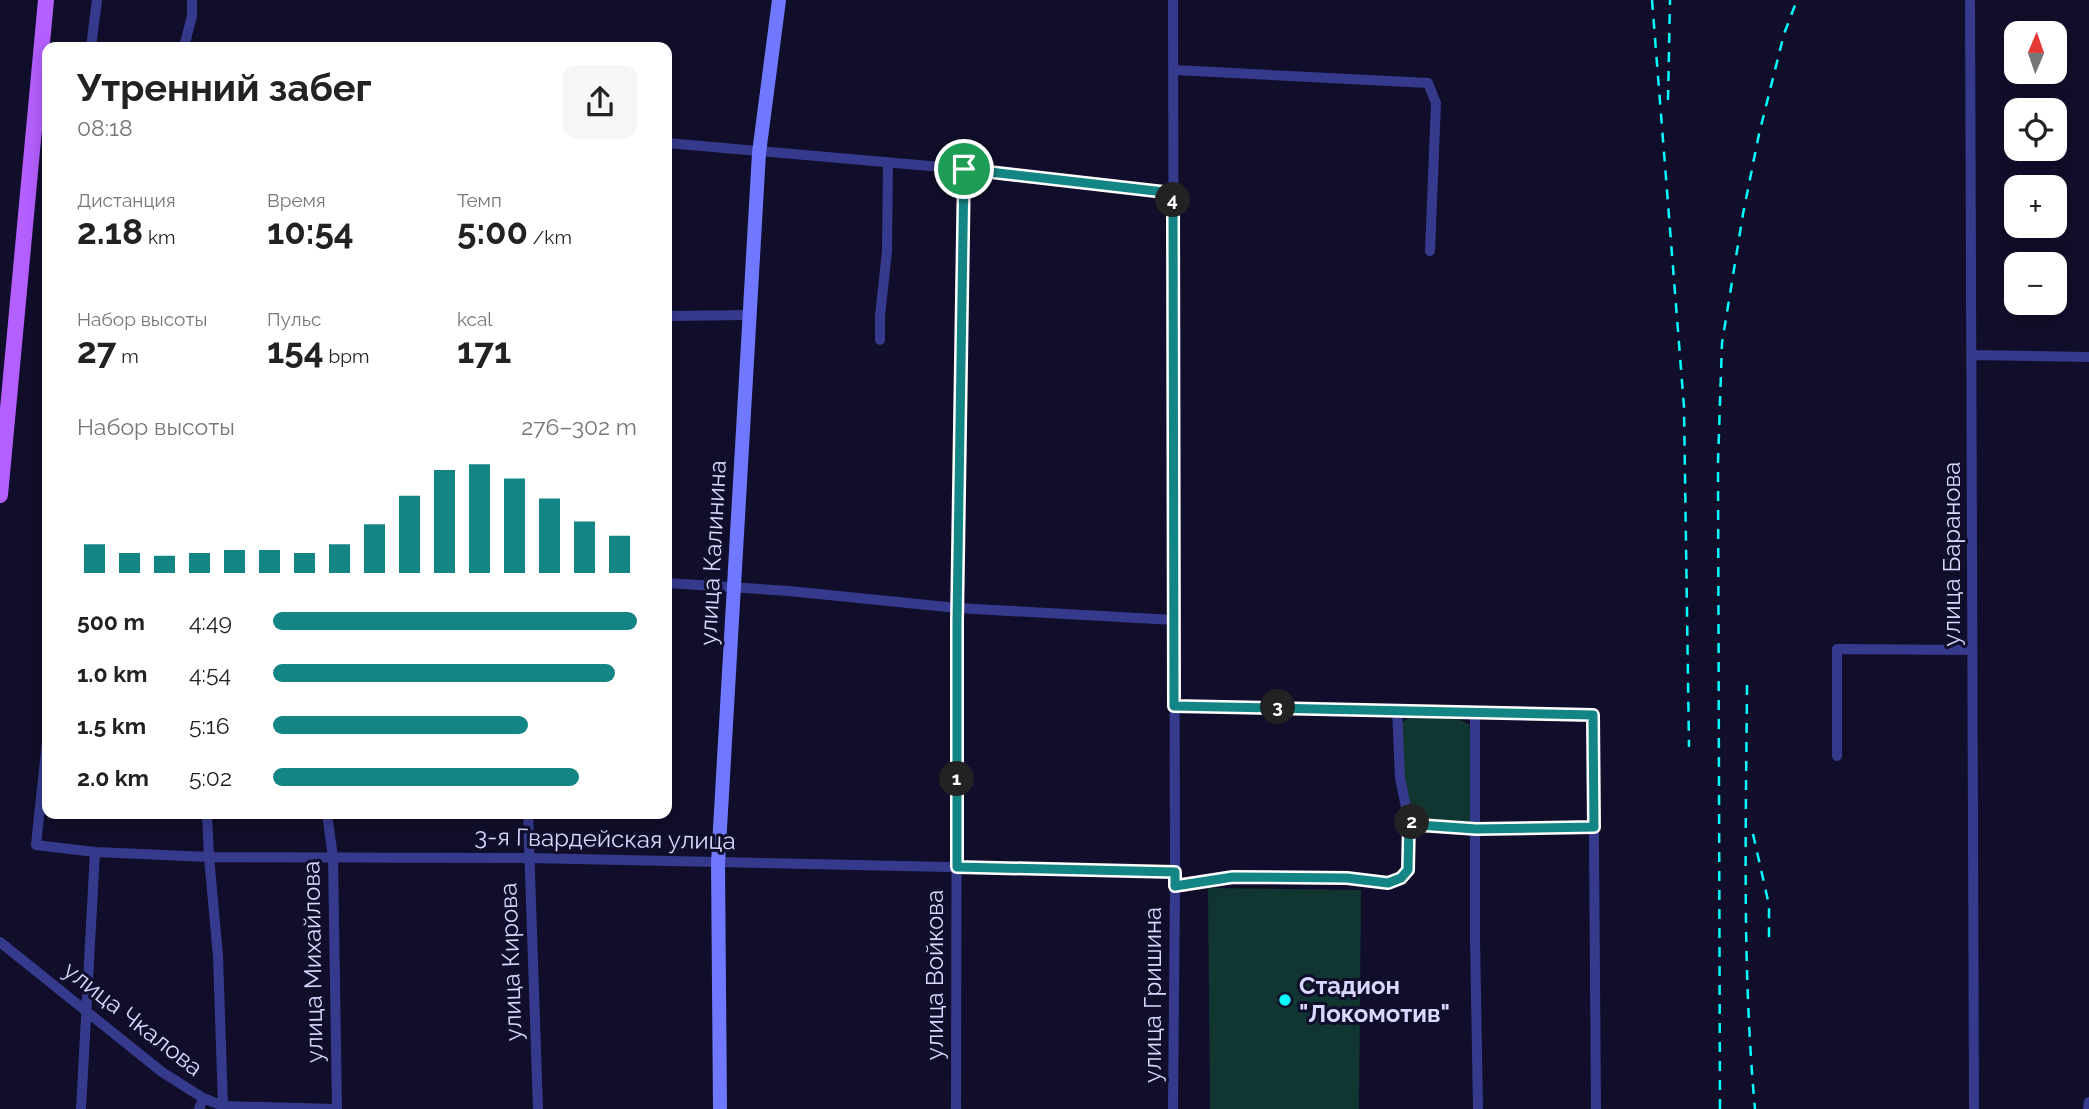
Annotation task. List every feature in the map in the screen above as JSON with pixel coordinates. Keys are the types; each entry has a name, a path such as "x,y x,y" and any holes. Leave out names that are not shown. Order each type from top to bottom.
{"main road":[{"path":"44,42 46,0"},
{"path":"0,495 42,93"}],"street":[{"path":"92,42 97,0"},
{"path":"185,42 192,16 192,0"},
{"name":"улица Калинина","path":"720,1109 719,863 738,502 759,153 779,0"},
{"name":"улица Гришина","path":"1173,0 1173,1109"},
{"name":"улица Баранова","path":"1970,0 1974,1109"},
{"path":"1174,70 1428,83 1436,103 1430,251"},
{"path":"672,144 964,169 1173,193"},
{"path":"880,340 887,251 888,162"},
{"name":"улица Войкова","path":"956,1109 957,608 964,169"},
{"path":"672,316 750,315"},
{"path":"1973,355 2089,357"},
{"path":"672,583 789,590 957,608 1174,620"},
{"path":"1837,756 1837,649 1972,650"},
{"path":"1174,706 1593,715 1596,1109"},
{"path":"1175,886 1233,877 1335,878 1388,883 1401,878 1408,870 1409,822 1400,778 1397,709"},
{"path":"1475,712 1478,1109"},
{"name":"3-я Гвардейская улица","path":"42,788 36,845 95,852 209,857 529,858 1175,872"},
{"path":"207,819 218,956 223,1105"},
{"name":"улица Михайлова","path":"328,819 333,857 335,1109"},
{"name":"улица Кирова","path":"528,819 538,1109"},
{"path":"1409,822 1476,829 1594,827"},
{"path":"81,1109 95,852"},
{"name":"улица Чкалова","path":"0,942 162,1072 203,1098 223,1105 335,1109"},
{"path":"199,1109 203,1098"},
{"path":"2088,1109 2089,1102"}],"green space":[{"path":"1410,716 1453,717 1471,725 1472,823 1422,822 1413,817 1403,776 1402,723"},
{"name":"Стадион \"Локомотив\"","path":"1208,888 1361,890 1359,1109 1210,1109"}],"railway":[{"path":"1652,0 1684,407 1689,747"},
{"path":"1668,100 1670,0"},
{"path":"1720,1109 1718,462 1722,343 1759,134 1784,34 1797,0"},
{"path":"1747,685 1746,950 1755,1109"},
{"path":"1753,834 1769,905 1769,937"}],"place":[{"name":"Стадион \"Локомотив\"","path":"1285,1000"}],"route":[{"path":"964,169 1173,193 1174,706 1593,715 1594,827 1476,829 1409,822 1408,870 1401,878 1388,883 1322,877 1233,877 1175,886 1175,872 957,867 957,621 964,169"}]}
